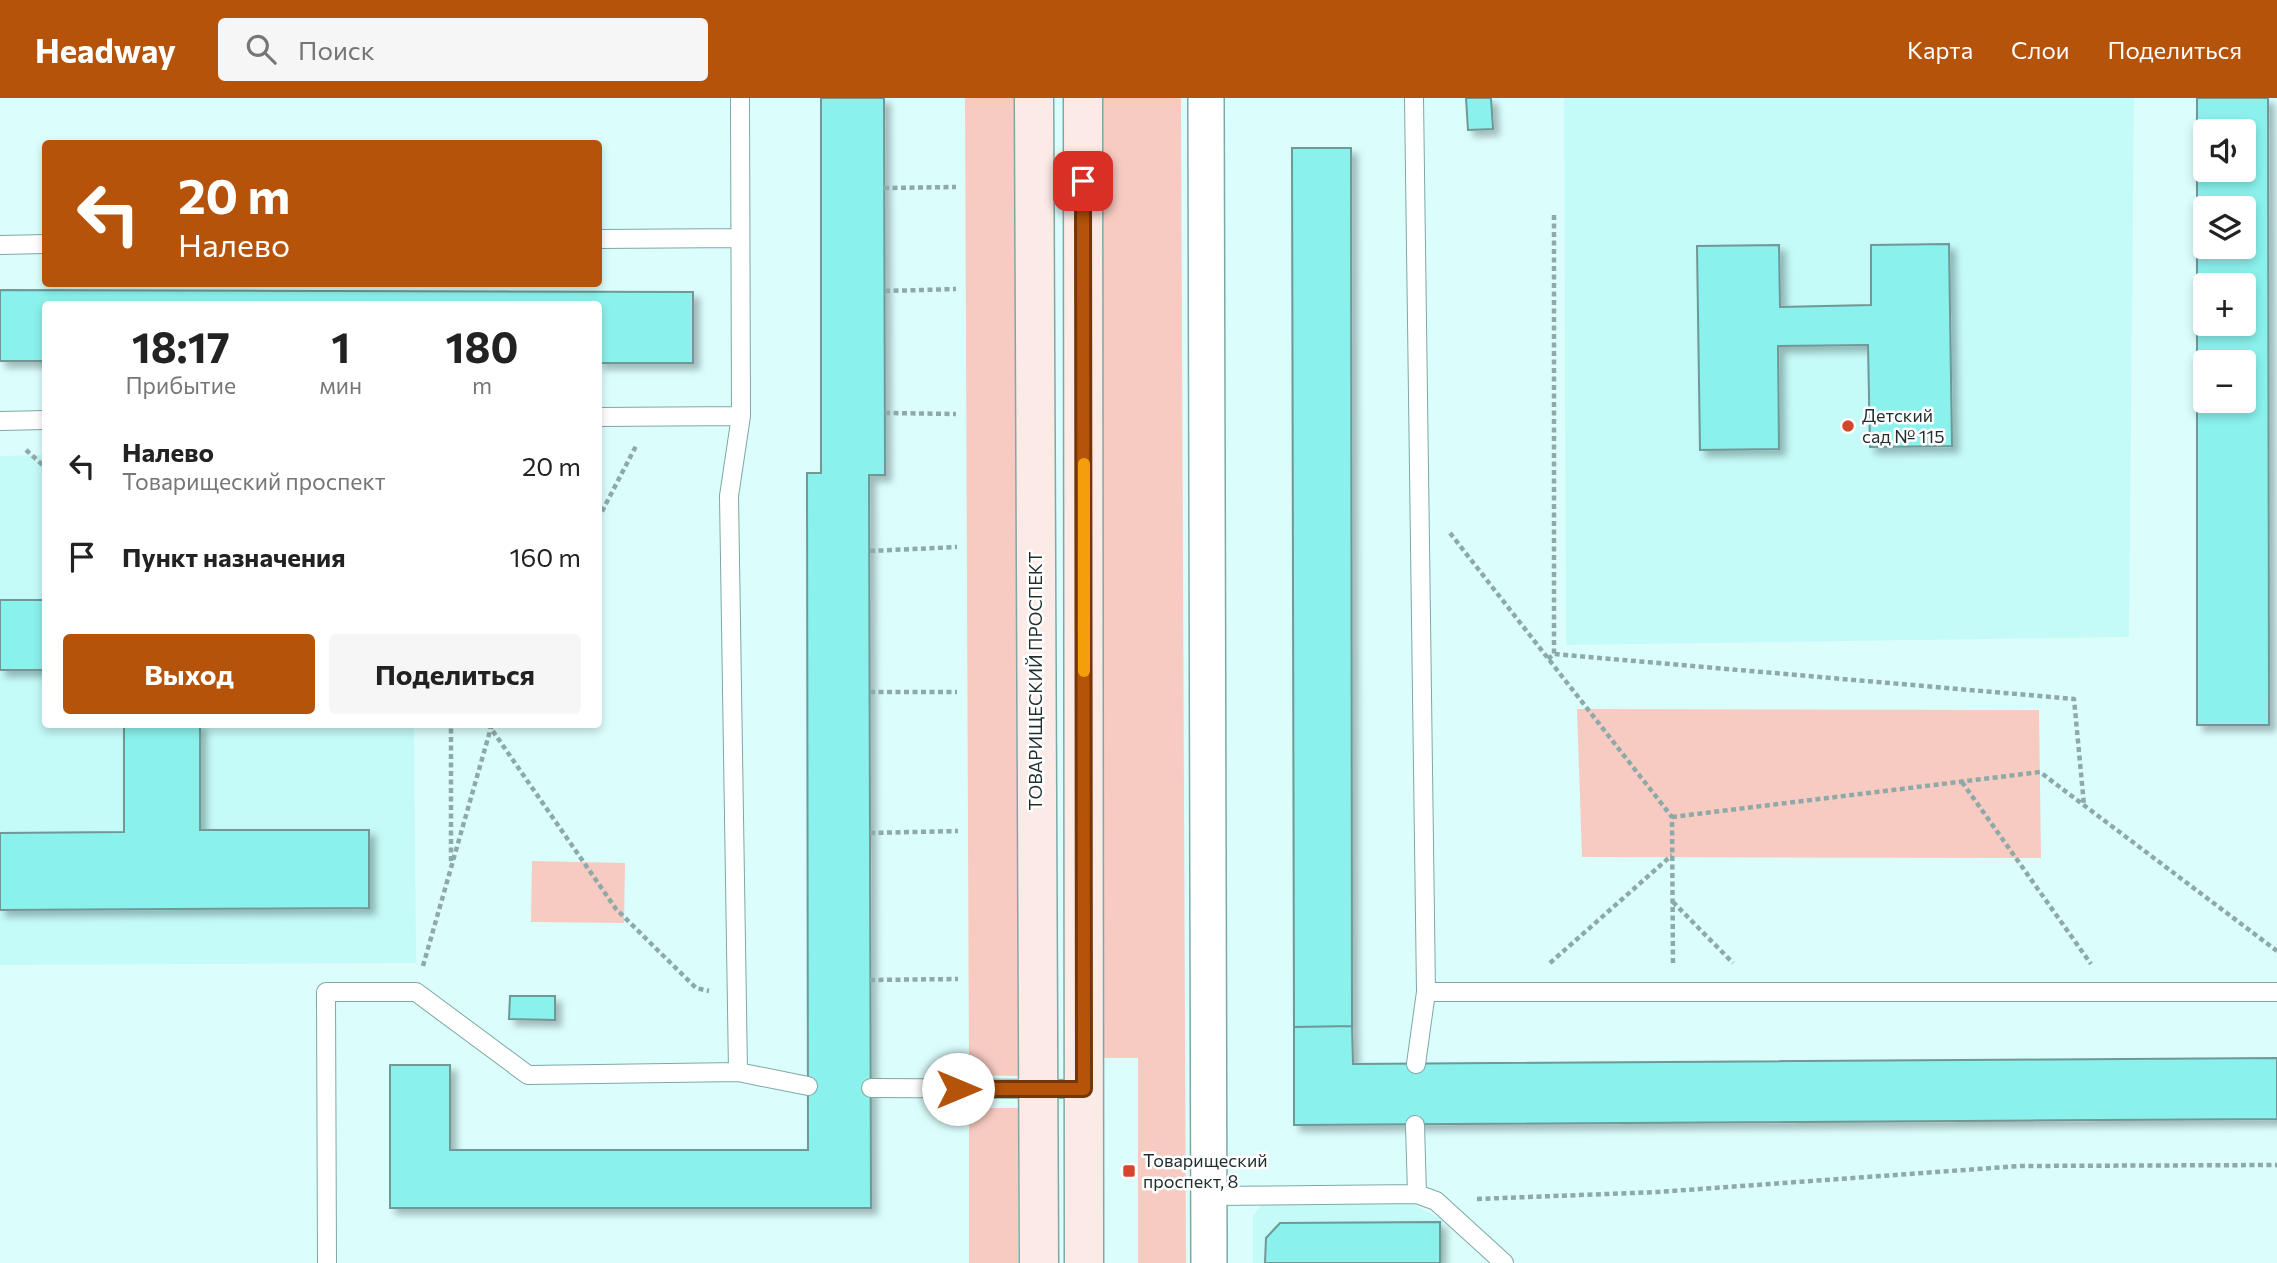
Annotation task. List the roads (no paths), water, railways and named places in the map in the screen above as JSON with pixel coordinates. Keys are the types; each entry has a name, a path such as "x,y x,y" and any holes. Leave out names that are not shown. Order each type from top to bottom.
{"street":[{"name":"ТОВАРИЩЕСКИЙ ПРОСПЕКТ","path":"1034,98 1039,1263"},
{"path":"1083,98 1084,1263"},
{"path":"1206,98 1209,1263"}],"lane":[{"path":"738,1072 729,496 741,416 740,98"},
{"path":"1414,98 1426,992 1416,1064"},
{"path":"602,239 740,238"},
{"path":"0,245 42,244"},
{"path":"602,417 741,416"},
{"path":"0,421 42,420"},
{"path":"327,1263 326,992 416,992 528,1074 738,1072 808,1086"},
{"path":"1426,992 2277,992"},
{"path":"871,1088 1084,1089"},
{"path":"1415,1125 1417,1194"},
{"path":"1209,1196 1417,1194 1436,1201 1504,1263"}],"place":[{"name":"Детский сад № 115","path":"1848,426"},
{"name":"Товарищеский проспект, 8","path":"1129,1171"}]}
